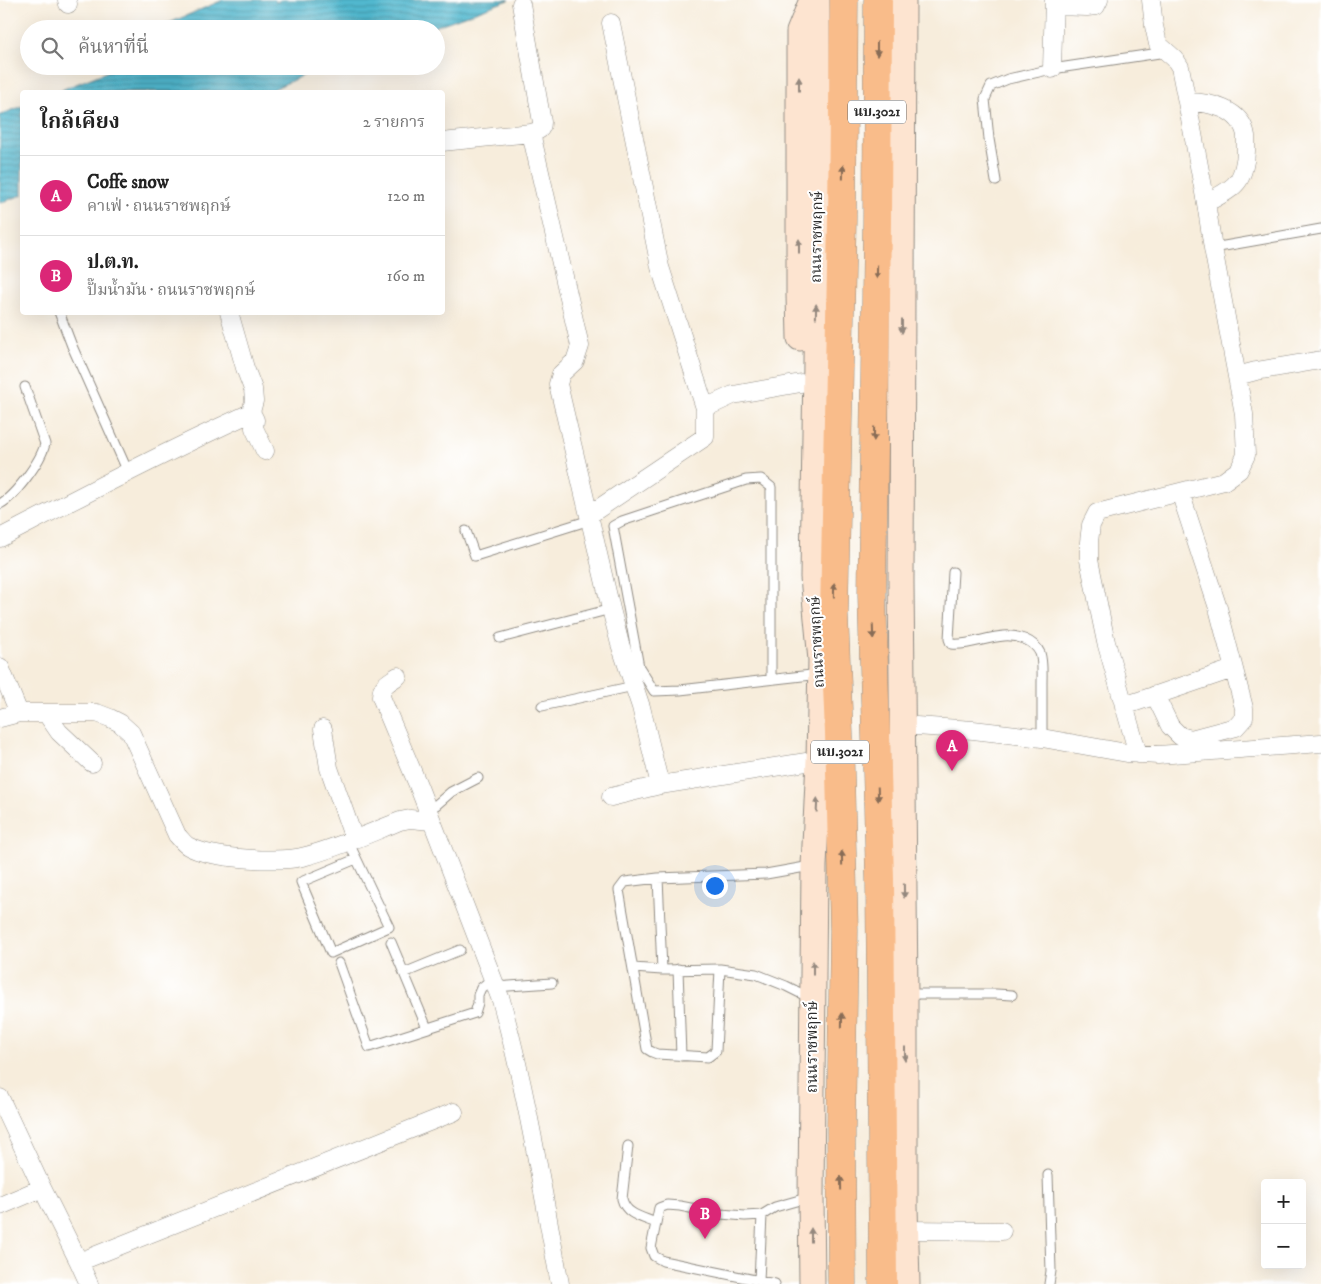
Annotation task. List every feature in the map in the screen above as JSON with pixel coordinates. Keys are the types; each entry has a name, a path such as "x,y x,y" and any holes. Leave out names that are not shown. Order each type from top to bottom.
{"main road":[{"path":"812,0 799,32 799,295 802,383 798,543 800,576 807,595 809,616 821,667"},
{"name":"ถนนราชพฤกษ์","path":"818,0 830,220 834,615 844,930 841,1131 842,1284"},
{"name":"ถนนราชพฤกษ์","path":"812,1284 814,866 821,667 812,577 830,220 844,0"},
{"name":"นบ.3021","path":"878,0 890,224 901,582 908,1284"},
{"path":"903,0 908,7 915,41 917,65 918,326 914,577 916,798 912,830 904,865"},
{"name":"นบ.3021","path":"883,1284 880,879 872,595 903,0"},
{"path":"893,1284 906,1218"}],"street":[{"path":"1052,69 1054,3 1087,7 1096,6 1099,0"},
{"path":"1138,754 1106,642 1089,560 1091,525 1097,514 1224,481 1239,470 1246,455 1244,414 1188,102 1180,67 1175,59 1158,44 1154,26 1152,0"},
{"path":"445,142 531,133 539,131 542,127 521,4"},
{"path":"590,518 705,437 705,408 660,267 611,23"},
{"path":"1188,102 1207,103 1228,111 1238,118 1246,134 1246,155 1239,181 1206,203"},
{"path":"531,133 580,346 575,361 561,374 558,384 611,610 641,708 660,785"},
{"path":"230,315 253,389 254,401 251,412 255,420 254,428 265,451"},
{"path":"1237,376 1321,360"},
{"path":"705,408 733,395 802,383"},
{"path":"0,538 195,438 251,412"},
{"path":"1155,695 1170,726 1180,736 1190,739 1236,727 1244,718 1244,708 1218,608 1180,492"},
{"path":"0,667 19,712"},
{"path":"1124,706 1233,669"},
{"path":"398,676 383,686 381,697 430,816 501,1000 534,1142 560,1284"},
{"path":"0,718 19,712 97,713 120,723 131,733 177,835 186,845 199,851 222,856 285,860 304,857 400,821 430,816"},
{"path":"46,713 59,732 92,762"},
{"path":"916,726 974,730 1042,738 1127,753 1158,755 1321,743"},
{"path":"322,729 329,768 351,840"},
{"path":"611,797 660,785 819,760"},
{"path":"0,1098 89,1284"},
{"path":"79,1262 454,1112"},
{"path":"0,1206 42,1188"},
{"path":"906,1218 1002,1231"}],"lane":[{"path":"996,181 985,100 991,86 1008,79 1052,69 1166,52"},
{"path":"1213,248 1321,229"},
{"path":"60,315 128,472"},
{"path":"0,504 10,498 44,451 45,444 25,387"},
{"path":"771,679 771,487 761,479 746,480 622,521 613,526 638,668 654,690 680,690 771,679 821,667"},
{"path":"466,531 475,556 590,518"},
{"path":"953,572 949,639 951,644 969,643 1004,636 1024,639 1034,644 1040,654 1042,666 1042,738"},
{"path":"500,638 611,610"},
{"path":"542,706 634,686"},
{"path":"430,816 436,805 451,792 478,778"},
{"path":"351,840 356,859 389,927 332,953 301,882 356,859"},
{"path":"720,969 716,1051 708,1057 657,1054 647,1049 619,890 625,882 658,878 766,874 814,866"},
{"path":"658,878 662,970"},
{"path":"390,942 427,1028"},
{"path":"404,973 460,950"},
{"path":"339,963 369,1047 475,1013 481,988 494,982 552,983"},
{"path":"633,968 662,970 720,969 756,974 813,999"},
{"path":"678,969 681,1056"},
{"path":"905,994 1012,995"},
{"path":"628,1146 622,1200 624,1206 628,1212 656,1223"},
{"path":"1048,1175 1051,1271 1049,1284"},
{"path":"775,1284 663,1261 654,1256 651,1248 659,1208 667,1205 721,1214 762,1215 775,1207 811,1197"},
{"path":"759,1281 762,1215"}],"water":[{"path":"223,0 275,0 276,2 281,0 509,0 445,23 445,20 176,20"},
{"path":"98,75 304,75 271,90 61,90"},
{"path":"20,107 20,196 0,203 0,115"}],"place":[{"name":"Coffe snow","path":"952,771"},
{"name":"ป.ต.ท.","path":"705,1239"}]}
